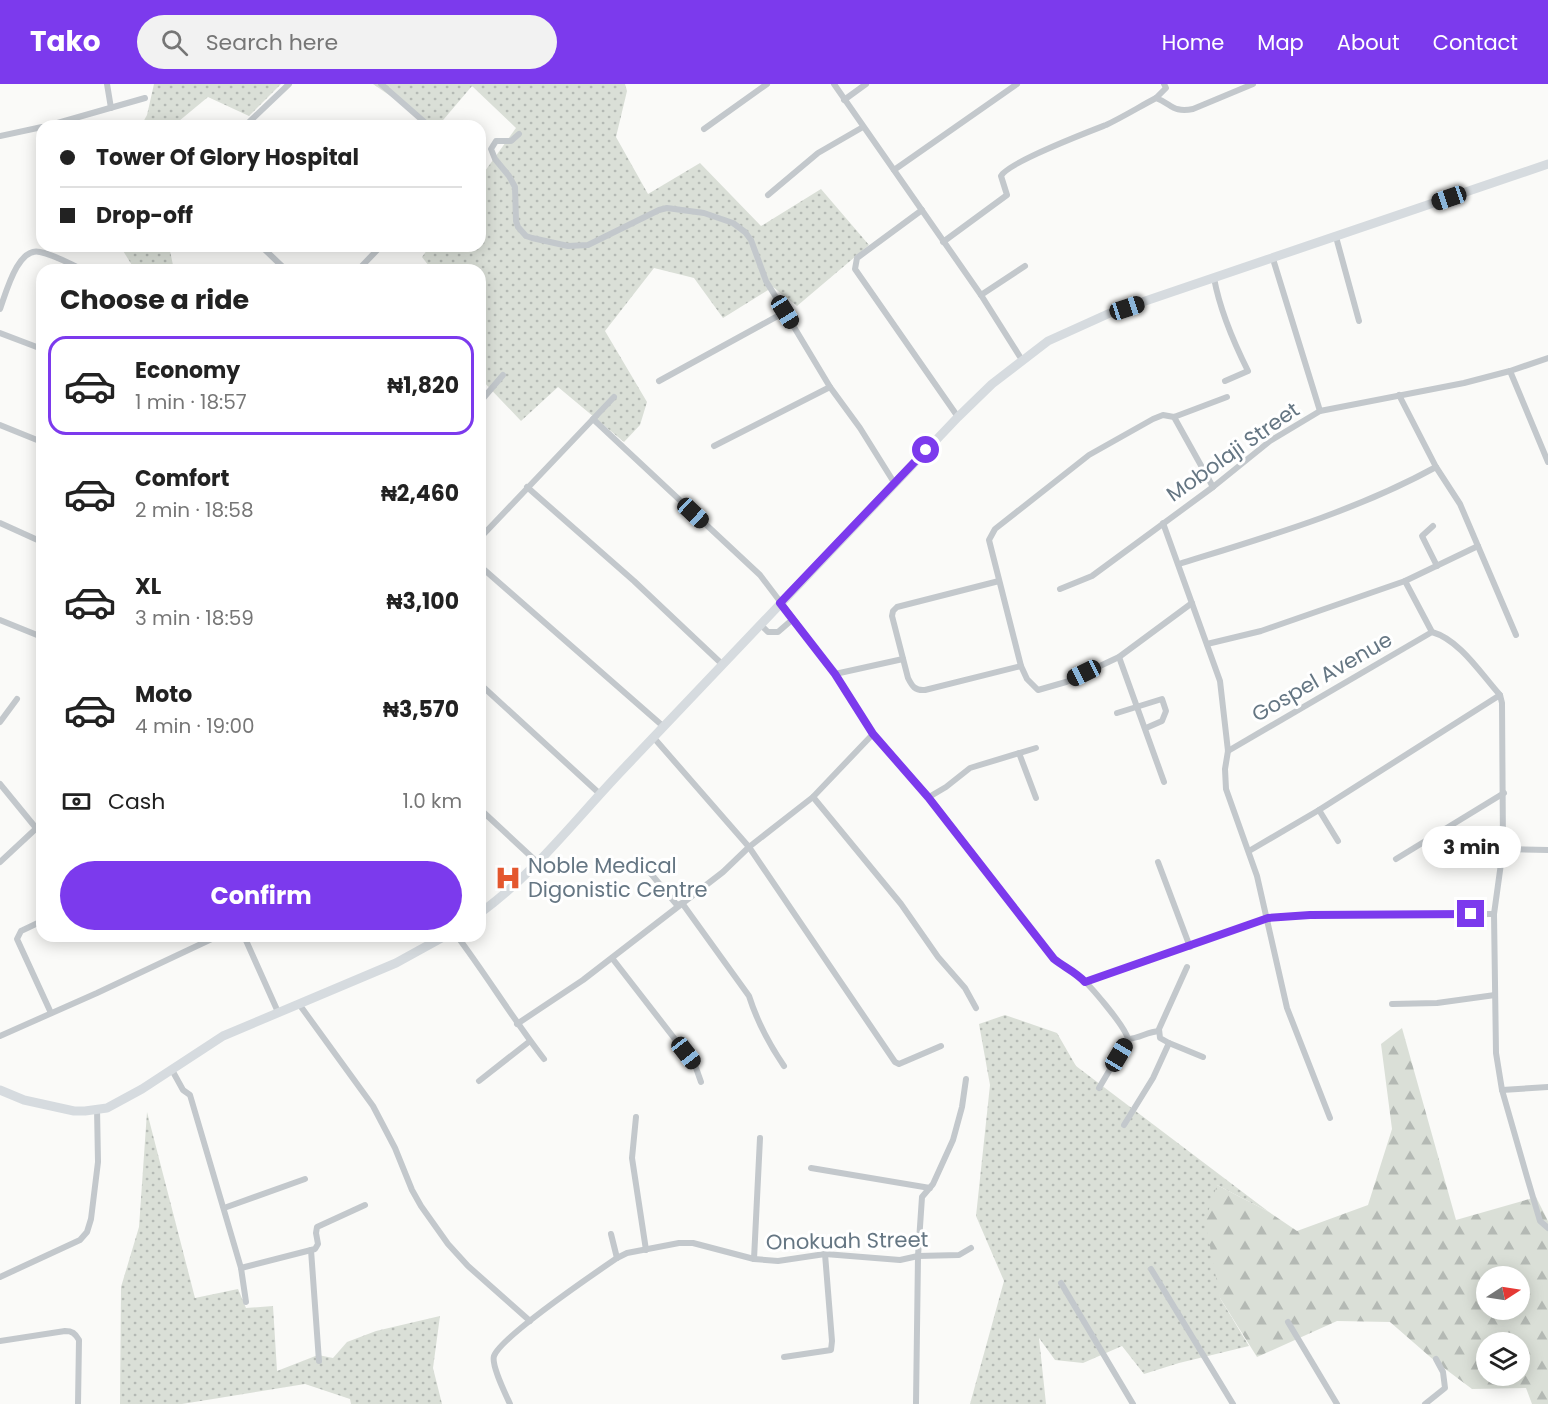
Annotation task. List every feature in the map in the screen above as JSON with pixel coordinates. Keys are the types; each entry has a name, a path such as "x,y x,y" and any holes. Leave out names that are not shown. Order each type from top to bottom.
{"street":[{"path":"106,84 111,108"},
{"path":"251,120 290,84"},
{"path":"381,84 422,120"},
{"path":"704,129 767,84"},
{"path":"834,84 981,295 1022,360"},
{"path":"844,100 866,84"},
{"path":"894,170 1017,84"},
{"path":"1156,98 1173,109 1182,111 1193,109 1252,84"},
{"path":"943,242 1007,195 1001,176 1003,171 1062,141 1107,124 1156,98 1167,85"},
{"path":"68,120 145,98"},
{"path":"768,195 818,153 863,127"},
{"path":"0,136 36,128"},
{"path":"519,134 510,142 496,141 491,148 495,159 515,187 516,221 526,236 547,243 575,247 588,244 667,208 704,213 733,223 745,232 751,240 766,281 830,387 860,428 895,484"},
{"path":"486,908 537,862 958,417 992,384 1048,340 1110,313 1548,164"},
{"path":"921,210 857,258 855,269 958,417"},
{"path":"1336,237 1359,321"},
{"path":"0,309 23,256 40,252 69,264"},
{"path":"267,252 280,264"},
{"path":"364,264 375,252"},
{"path":"1273,259 1320,411"},
{"path":"981,295 1025,266"},
{"path":"1214,278 1221,310 1230,335 1248,371 1226,381"},
{"path":"659,381 785,312"},
{"path":"0,333 36,347"},
{"name":"Mobolaji Street","path":"1060,589 1092,576 1162,522 1213,487 1270,441 1320,411 1510,371 1548,358"},
{"path":"1510,371 1548,462"},
{"path":"486,395 502,375"},
{"path":"714,446 830,387"},
{"path":"1399,395 1436,467 1460,504 1516,635"},
{"path":"486,531 614,397"},
{"path":"1192,603 1119,657 1066,682 1041,690 1033,687 1021,666 989,540 995,529 1089,455 1153,419 1163,416 1174,417 1227,397"},
{"path":"1174,417 1213,487"},
{"path":"593,418 760,575 835,674 873,734 928,797 1054,959 1076,973 1124,1027 1128,1039 1099,1088"},
{"path":"0,425 36,440"},
{"path":"1179,564 1290,529 1403,485 1436,467"},
{"path":"527,487 634,581 723,665"},
{"path":"1162,522 1220,681 1227,751 1226,789 1249,851 1268,918 1287,1008 1330,1118"},
{"path":"0,523 36,539"},
{"path":"1433,526 1422,536 1437,566"},
{"path":"1207,644 1261,631 1405,581 1478,546"},
{"path":"486,571 664,726"},
{"path":"999,581 895,609 892,616 903,659 912,686 920,690 1021,666"},
{"path":"1405,581 1432,632 1444,636 1451,642 1500,695 1502,703 1503,849 1494,914 1496,1053 1502,1090 1540,1221 1548,1228"},
{"path":"761,624 768,632 778,632 793,619"},
{"path":"0,620 36,635"},
{"name":"Gospel Avenue","path":"1227,751 1432,632"},
{"path":"1119,657 1164,782"},
{"path":"835,674 903,659"},
{"path":"486,690 600,794"},
{"path":"1249,851 1319,810 1500,695"},
{"path":"0,722 17,699"},
{"path":"1117,713 1162,699 1166,711 1162,721 1146,728"},
{"path":"517,1024 583,980 723,872 749,847 813,797 873,734"},
{"path":"654,738 749,847 895,1062 899,1064 941,1046"},
{"path":"928,797 946,787 970,768 1036,748"},
{"path":"1019,753 1036,798"},
{"path":"0,784 36,823"},
{"path":"1396,859 1504,793"},
{"path":"813,797 901,904 917,929 965,988 976,1008"},
{"path":"1319,810 1338,841"},
{"path":"486,815 537,862"},
{"path":"0,862 36,829"},
{"path":"1503,849 1548,850"},
{"path":"1158,862 1190,947"},
{"path":"642,863 677,904 682,903"},
{"path":"682,903 749,996 754,1013 771,1048 784,1066"},
{"path":"1085,982 1268,918 1310,915 1494,914"},
{"path":"36,924 21,931 17,939 51,1013"},
{"path":"0,1036 205,942"},
{"path":"247,942 278,1012"},
{"path":"0,1090 24,1100 74,1111 107,1108 142,1089 224,1036 396,963 434,942"},
{"path":"461,942 517,1024 544,1059"},
{"path":"612,958 695,1065 701,1082"},
{"path":"1187,967 1159,1031 1160,1038 1203,1057"},
{"path":"1392,1004 1437,1003 1495,995"},
{"path":"298,1004 373,1106 395,1148 416,1198 448,1244 468,1266 530,1321"},
{"path":"1128,1039 1159,1031"},
{"path":"479,1081 530,1041"},
{"path":"1124,1125 1153,1078 1169,1043"},
{"path":"172,1070 183,1090 190,1095 241,1268 246,1302"},
{"path":"916,1403 918,1257 922,1197 930,1188 953,1140 962,1107 966,1078"},
{"path":"1502,1090 1548,1087"},
{"path":"0,1277 80,1240 87,1232 91,1219 98,1162 97,1108"},
{"path":"636,1117 632,1158 646,1250"},
{"path":"754,1259 760,1138"},
{"path":"811,1168 930,1188"},
{"path":"224,1208 305,1179"},
{"path":"241,1268 311,1250 318,1244 317,1227 365,1205"},
{"path":"611,1234 616,1258"},
{"name":"Onokuah Street","path":"510,1404 493,1362 504,1344 530,1321 616,1258 627,1253 679,1243 693,1243 754,1259 778,1260 825,1254 900,1260 959,1256 970,1248"},
{"path":"311,1250 319,1361"},
{"path":"784,1357 831,1350 825,1254"},
{"path":"1151,1269 1233,1404"},
{"path":"1061,1283 1133,1404"},
{"path":"1288,1322 1337,1404"},
{"path":"0,1341 65,1331 76,1334 79,1340 78,1404"},
{"path":"1425,1404 1445,1388 1443,1372 1436,1359"}],"green space":[{"path":"154,84 281,84 249,116 208,97 180,120 144,120"},
{"path":"373,84 625,84 627,91 616,137 648,194 700,163 761,226 821,189 869,245 797,306 773,287 723,318 694,278 654,268 605,331 647,402 640,425 624,442 558,387 521,421 486,384 486,264 427,264 422,257 426,252 486,252 486,170 516,128 472,86 443,120 425,120"},
{"path":"124,252 170,252 173,264 131,264"},
{"path":"1005,1015 1057,1033 1076,1066 1269,1212 1217,1185 1220,1298 1249,1346 1144,1374 1122,1346 1083,1363 1055,1360 1039,1338 1046,1404 970,1404 1004,1281 976,1216 990,1085 979,1024"},
{"path":"1402,1028 1456,1220 1536,1197 1548,1221 1548,1404 1532,1404 1526,1388 1472,1389 1436,1362 1390,1322 1337,1321 1257,1357 1220,1298 1205,1221 1217,1185 1269,1212 1297,1231 1368,1205 1392,1129 1381,1044"},
{"path":"147,1112 195,1298 238,1289 246,1308 273,1306 277,1371 318,1355 333,1358 347,1342 376,1331 440,1316 433,1368 442,1404 351,1404 350,1399 305,1384 182,1404 120,1404 121,1287 139,1227"}],"place":[{"name":"Noble Medical Digonistic Centre","path":"508,878"}],"route":[{"path":"926,450 780,603 835,674 873,734 928,797 1061,965 1076,973 1085,982 1268,918 1310,915 1471,914"}]}
